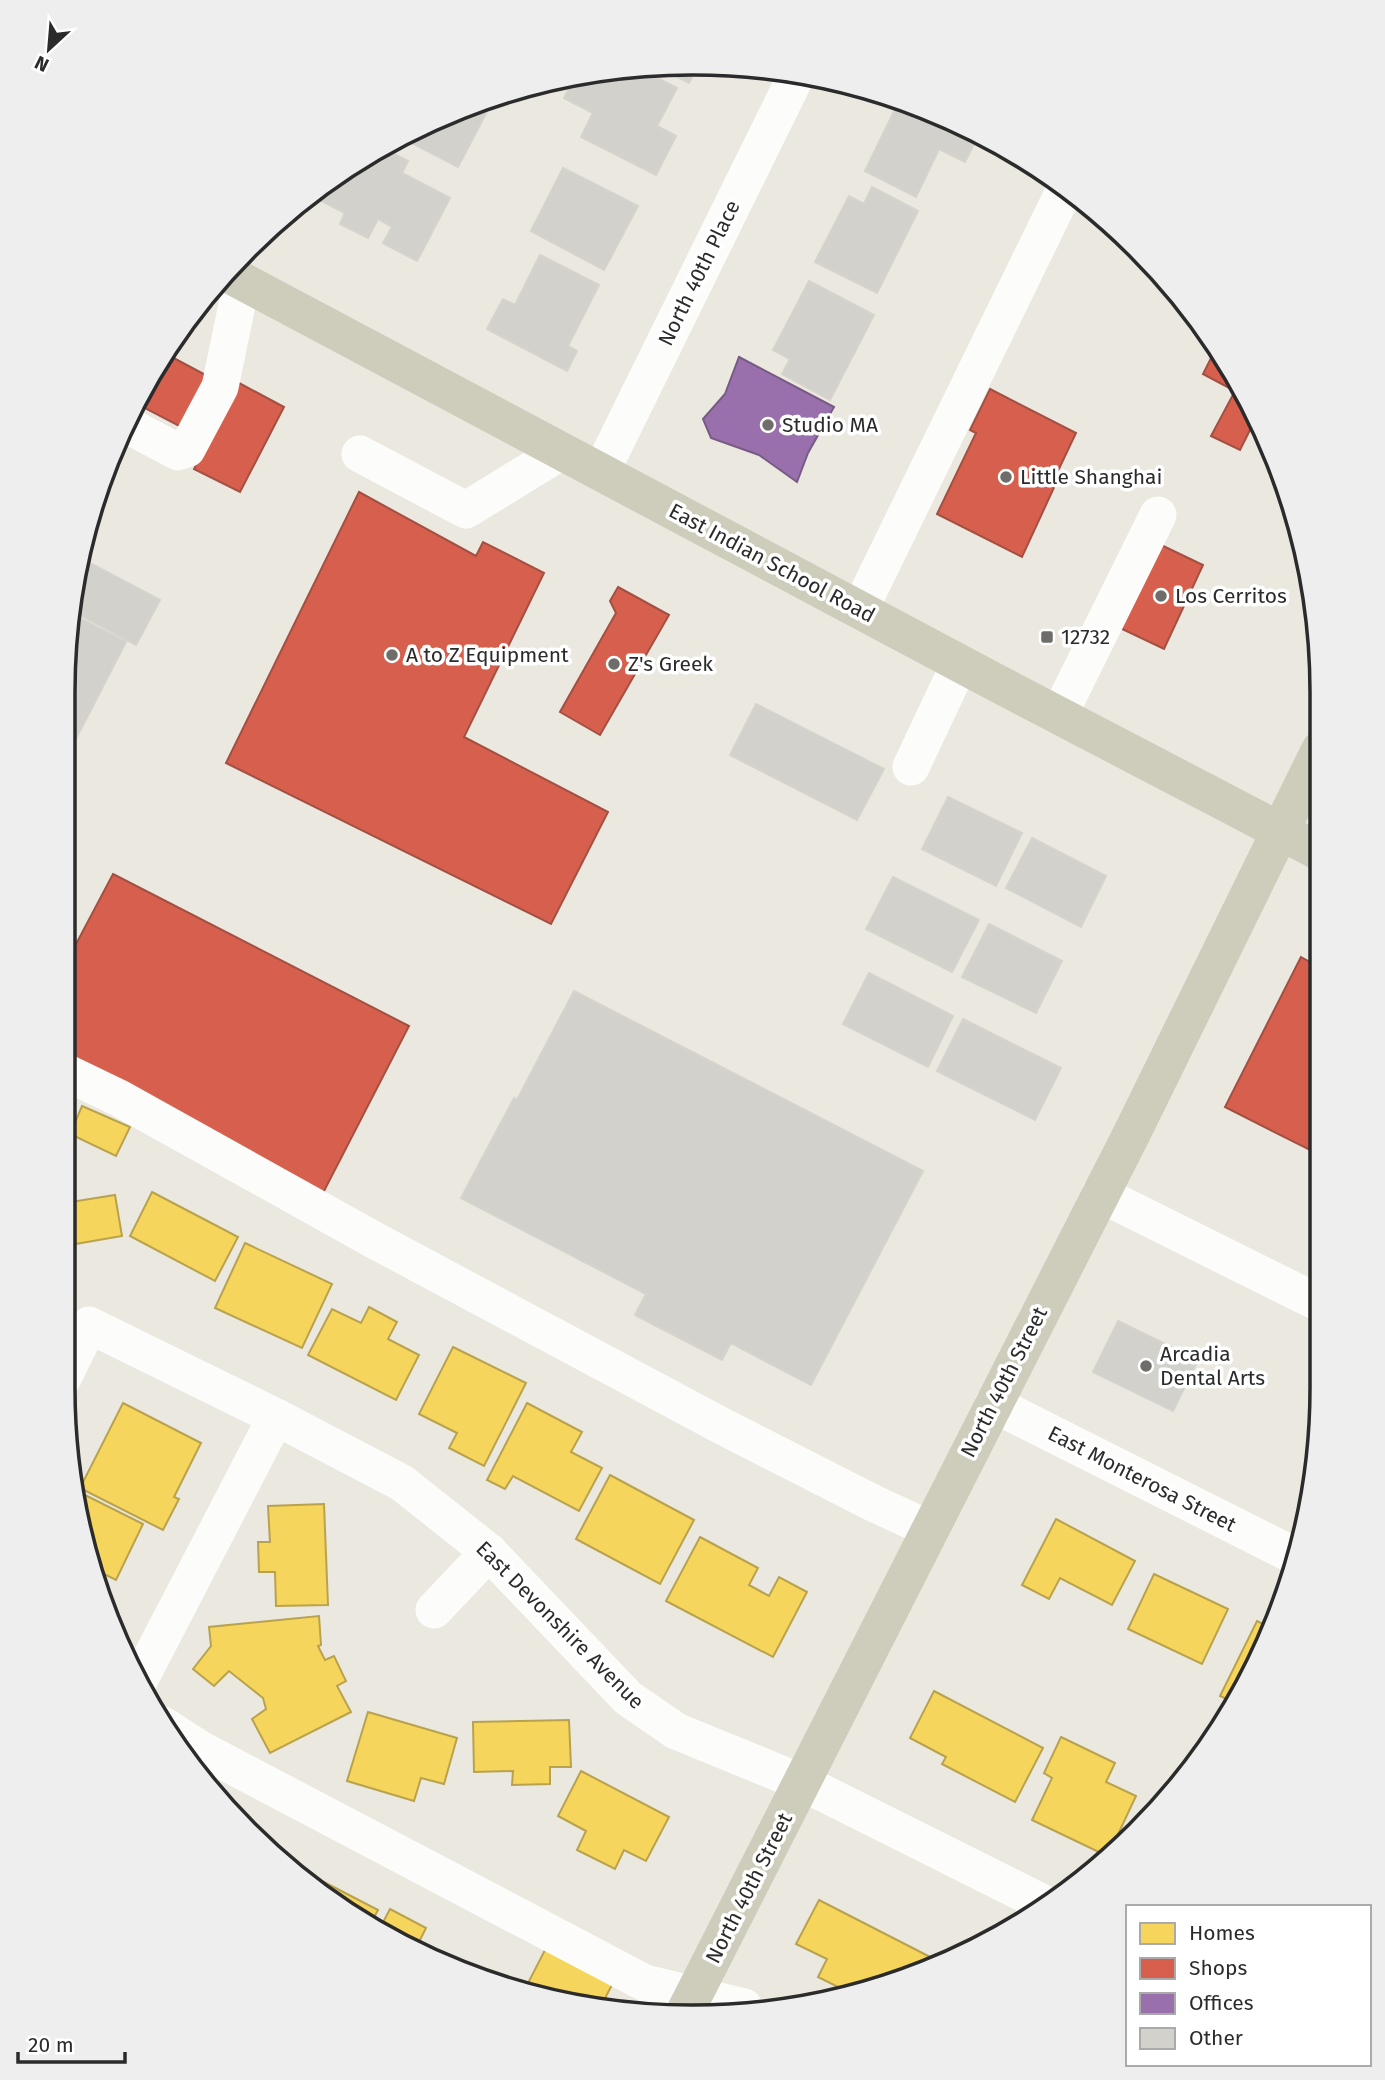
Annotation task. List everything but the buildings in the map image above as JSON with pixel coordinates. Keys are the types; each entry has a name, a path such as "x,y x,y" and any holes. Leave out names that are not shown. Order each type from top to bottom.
{"main road":[{"name":"East Indian School Road","path":"236,277 1310,847"},
{"name":"North 40th Street","path":"689,2004 1100,1194 1310,770"}],"street":[{"name":"North 40th Place","path":"601,472 792,84"},
{"path":"860,610 1061,198"},
{"path":"134,429 178,452 187,449 220,387 233,280"},
{"path":"360,454 466,510 562,451"},
{"path":"1059,715 1158,515"},
{"path":"911,767 960,663"},
{"path":"75,1077 709,1418 929,1529"},
{"path":"1100,1194 1310,1298"},
{"name":"East Devonshire Avenue","path":"75,1354 89,1325 276,1417 402,1483 489,1552 628,1699 677,1731 803,1783 1037,1900"},
{"name":"East Monterosa Street","path":"993,1405 1287,1552"},
{"path":"145,1672 276,1417"},
{"path":"434,1610 489,1552"},
{"path":"187,1741 621,1971 689,2004"}],"place":[{"name":"Studio MA","path":"768,425"},
{"name":"Little Shanghai","path":"1006,477"},
{"name":"Los Cerritos","path":"1161,596"},
{"name":"12732","path":"1047,637"},
{"name":"A to Z Equipment","path":"392,655"},
{"name":"Z's Greek","path":"614,664"},
{"name":"Arcadia Dental Arts","path":"1146,1366"}]}
